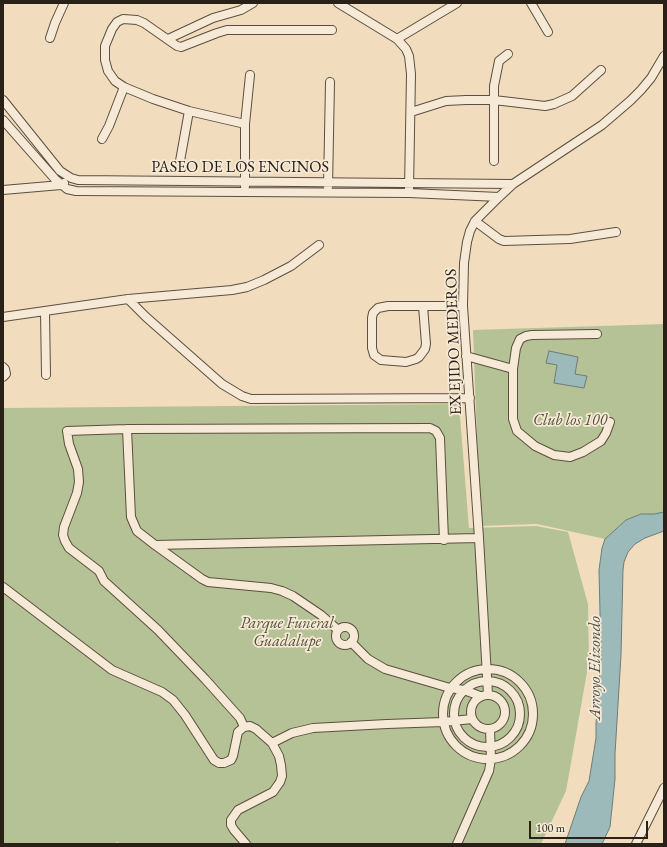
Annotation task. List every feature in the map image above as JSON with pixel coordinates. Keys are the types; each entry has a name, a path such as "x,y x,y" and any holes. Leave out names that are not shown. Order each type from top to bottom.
{"street":[{"path":"50,38 64,3"},
{"path":"168,40 213,18 241,10 254,3"},
{"path":"338,3 397,39 406,49 410,64 409,194"},
{"path":"397,39 457,3"},
{"path":"531,3 548,32"},
{"path":"245,124 189,111 153,99 124,87 115,81 108,71 105,60 105,46 112,30 118,22 122,19 129,18 137,20 181,47 227,30 332,30"},
{"path":"494,161 494,86 499,61 508,54"},
{"name":"EX EJIDO MEDEROS","path":"484,695 486,681 479,538 463,306 466,242 476,221 499,197 513,184 602,125 641,90 651,78 664,56"},
{"path":"410,112 446,101 494,100 546,106 572,96 601,70"},
{"path":"246,193 245,124 250,75"},
{"path":"328,193 330,82"},
{"path":"102,139 109,126 124,87"},
{"path":"3,100 54,165 71,178 61,185 3,190"},
{"path":"180,161 189,111"},
{"path":"3,120 61,185"},
{"name":"PASEO DE LOS ENCINOS","path":"71,178 78,180 513,184"},
{"name":"PASEO DE LOS ENCINOS","path":"61,185 67,189 82,191 409,194 499,197"},
{"path":"476,221 499,239 510,241 570,239 616,232"},
{"path":"3,317 128,299 232,290 247,287 286,269 319,245"},
{"path":"128,299 146,317 222,384 234,392 251,399 470,398"},
{"path":"423,306 426,344 422,353 416,359 406,362 381,360 377,357 372,348 372,318 375,310 388,306 423,306 463,306"},
{"path":"45,312 46,375"},
{"path":"597,334 526,336 520,339 513,369 512,411 514,426 517,431 535,446 554,455 570,457 591,448 601,441 610,422"},
{"path":"466,356 513,369"},
{"path":"3,367 6,374 3,377"},
{"path":"244,727 240,718 200,673 158,630 104,581 98,571 69,548 63,535 64,527 77,493 79,482 78,469 69,444 67,431 127,429 434,429 440,438 444,540"},
{"path":"127,429 131,517 137,531 208,582 271,588 282,591 293,596 321,615 338,630"},
{"path":"156,545 444,540 479,538"},
{"path":"3,587 112,670 162,692 173,700 185,715 214,760 219,763 224,763 231,760 238,732 244,727 250,726 256,729 272,743 279,756 281,764 282,776 280,782 272,792 238,810 231,820 231,825 234,830 246,844"},
{"path":"344,627 350,628 354,633 352,642 344,645 338,642 336,636 338,630 344,627"},
{"path":"352,642 368,659 385,669 450,688 484,695 493,695 498,698 504,708 505,713 500,724 490,729 479,727 472,719 470,712 471,706 475,700 484,695"},
{"path":"485,669 499,670 512,676 523,685 530,698 533,711 532,725 526,738 517,749 505,756 491,759 478,759 465,754 455,746 447,735 443,722 442,711 450,688 460,678 472,672 485,669"},
{"path":"486,681 496,682 504,686 514,695 520,708 520,717 514,734 508,741 491,748 481,748 464,739 458,731 454,721 453,710 457,699 464,690 470,685 486,681"},
{"path":"272,743 292,733 313,728 443,722 472,719"},
{"path":"457,844 489,771 491,759 490,729"},
{"path":"636,844 664,788"}],"green space":[{"name":"Club los 100","path":"664,324 664,512 641,514 626,520 605,539 537,524 480,526 473,330"},
{"name":"Parque Funeral Guadalupe","path":"459,404 469,528 536,526 568,532 588,604 589,661 566,791 541,844 123,844 116,842 116,844 3,844 3,408"}],"water":[{"path":"549,351 578,357 575,374 587,376 584,388 554,383 557,365 546,363"},
{"path":"664,512 664,531 645,538 635,544 628,552 624,562 615,779 610,827 602,844 565,844 581,797 589,781 596,738 601,657 599,570 602,548 605,539 626,520 641,514"}],"water label":[{"name":"Arroyo Elizondo","path":"595,668"}]}
